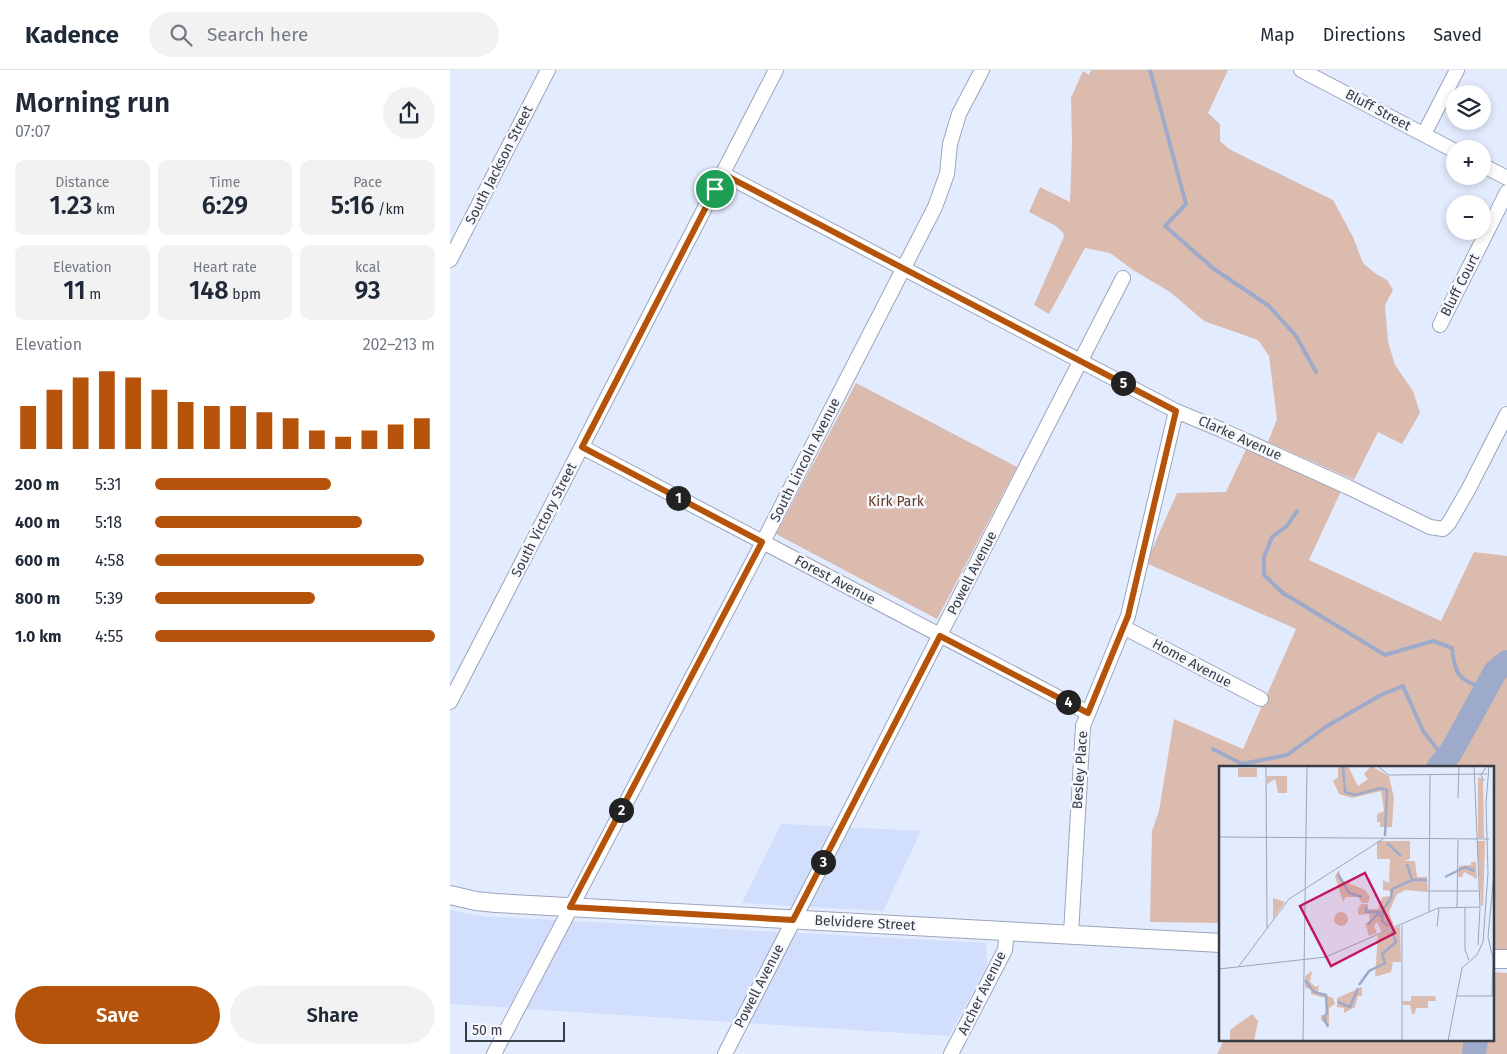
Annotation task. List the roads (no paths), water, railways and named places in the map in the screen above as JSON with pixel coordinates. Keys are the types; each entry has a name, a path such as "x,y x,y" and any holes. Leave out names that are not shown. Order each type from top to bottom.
{"main road":[{"name":"Belvidere Street","path":"450,895 476,901 570,907 1219,943"},
{"path":"1494,959 1507,959"}],"street":[{"name":"South Jackson Street","path":"450,260 548,70"},
{"name":"South Victory Street","path":"450,702 776,70"},
{"name":"South Lincoln Avenue","path":"494,1054 935,207 947,174 950,144 959,114 982,70"},
{"name":"Bluff Street","path":"1301,70 1446,146"},
{"path":"1424,134 1457,70"},
{"path":"1491,170 1507,178"},
{"name":"Clarke Avenue","path":"723,174 1176,411 1348,487 1430,527 1443,529 1449,523 1507,414"},
{"name":"Bluff Court","path":"1440,325 1507,192"},
{"name":"Powell Avenue","path":"725,1054 1123,278"},
{"name":"Besley Place","path":"1071,934 1082,728 1129,613 1176,411"},
{"name":"Forest Avenue","path":"582,447 1088,713"},
{"name":"Home Avenue","path":"1123,627 1261,699"},
{"name":"Archer Avenue","path":"952,1054 1005,950 1008,931"}],"waterway":[{"path":"1150,70 1186,204 1165,226 1214,269 1269,306 1296,336 1316,372"},
{"path":"1297,511 1287,526 1272,537 1264,557 1264,575 1283,593 1385,655 1433,641 1452,648 1455,665 1460,675 1485,690"},
{"path":"1440,766 1451,752 1495,672 1507,662"},
{"path":"1213,749 1242,764 1287,755 1327,726 1381,695 1403,686 1423,731 1445,759"},
{"path":"1474,1054 1476,1042"}],"park label":[{"name":"Kirk Park","path":"896,501"}]}
